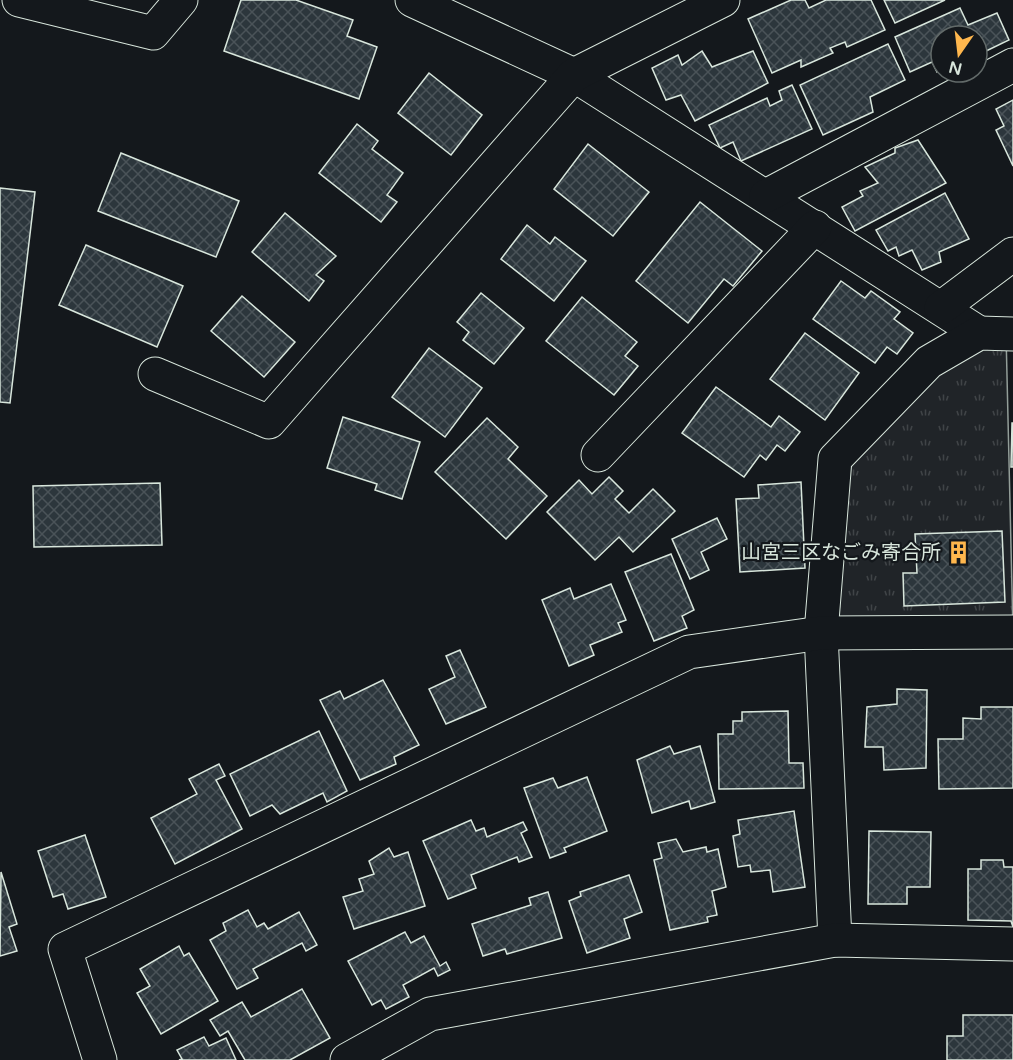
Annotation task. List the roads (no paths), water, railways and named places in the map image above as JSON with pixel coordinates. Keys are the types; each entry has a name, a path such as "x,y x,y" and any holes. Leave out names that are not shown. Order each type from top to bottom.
{"street":[{"path":"19,0 153,33 181,0"},
{"path":"412,0 574,75 979,333 1013,334"},
{"path":"155,374 269,422 574,75 723,0"},
{"path":"766,196 1013,65"},
{"path":"598,455 815,227"},
{"path":"941,308 1013,254"},
{"path":"835,940 821,633 835,459 929,362 979,333"},
{"path":"100,1060 65,949 689,652 821,633 1013,632"},
{"path":"347,1060 430,1014 835,940 1013,944"}],"place":[{"name":"山宮三区なごみ寄合所","path":"959,553"}]}
